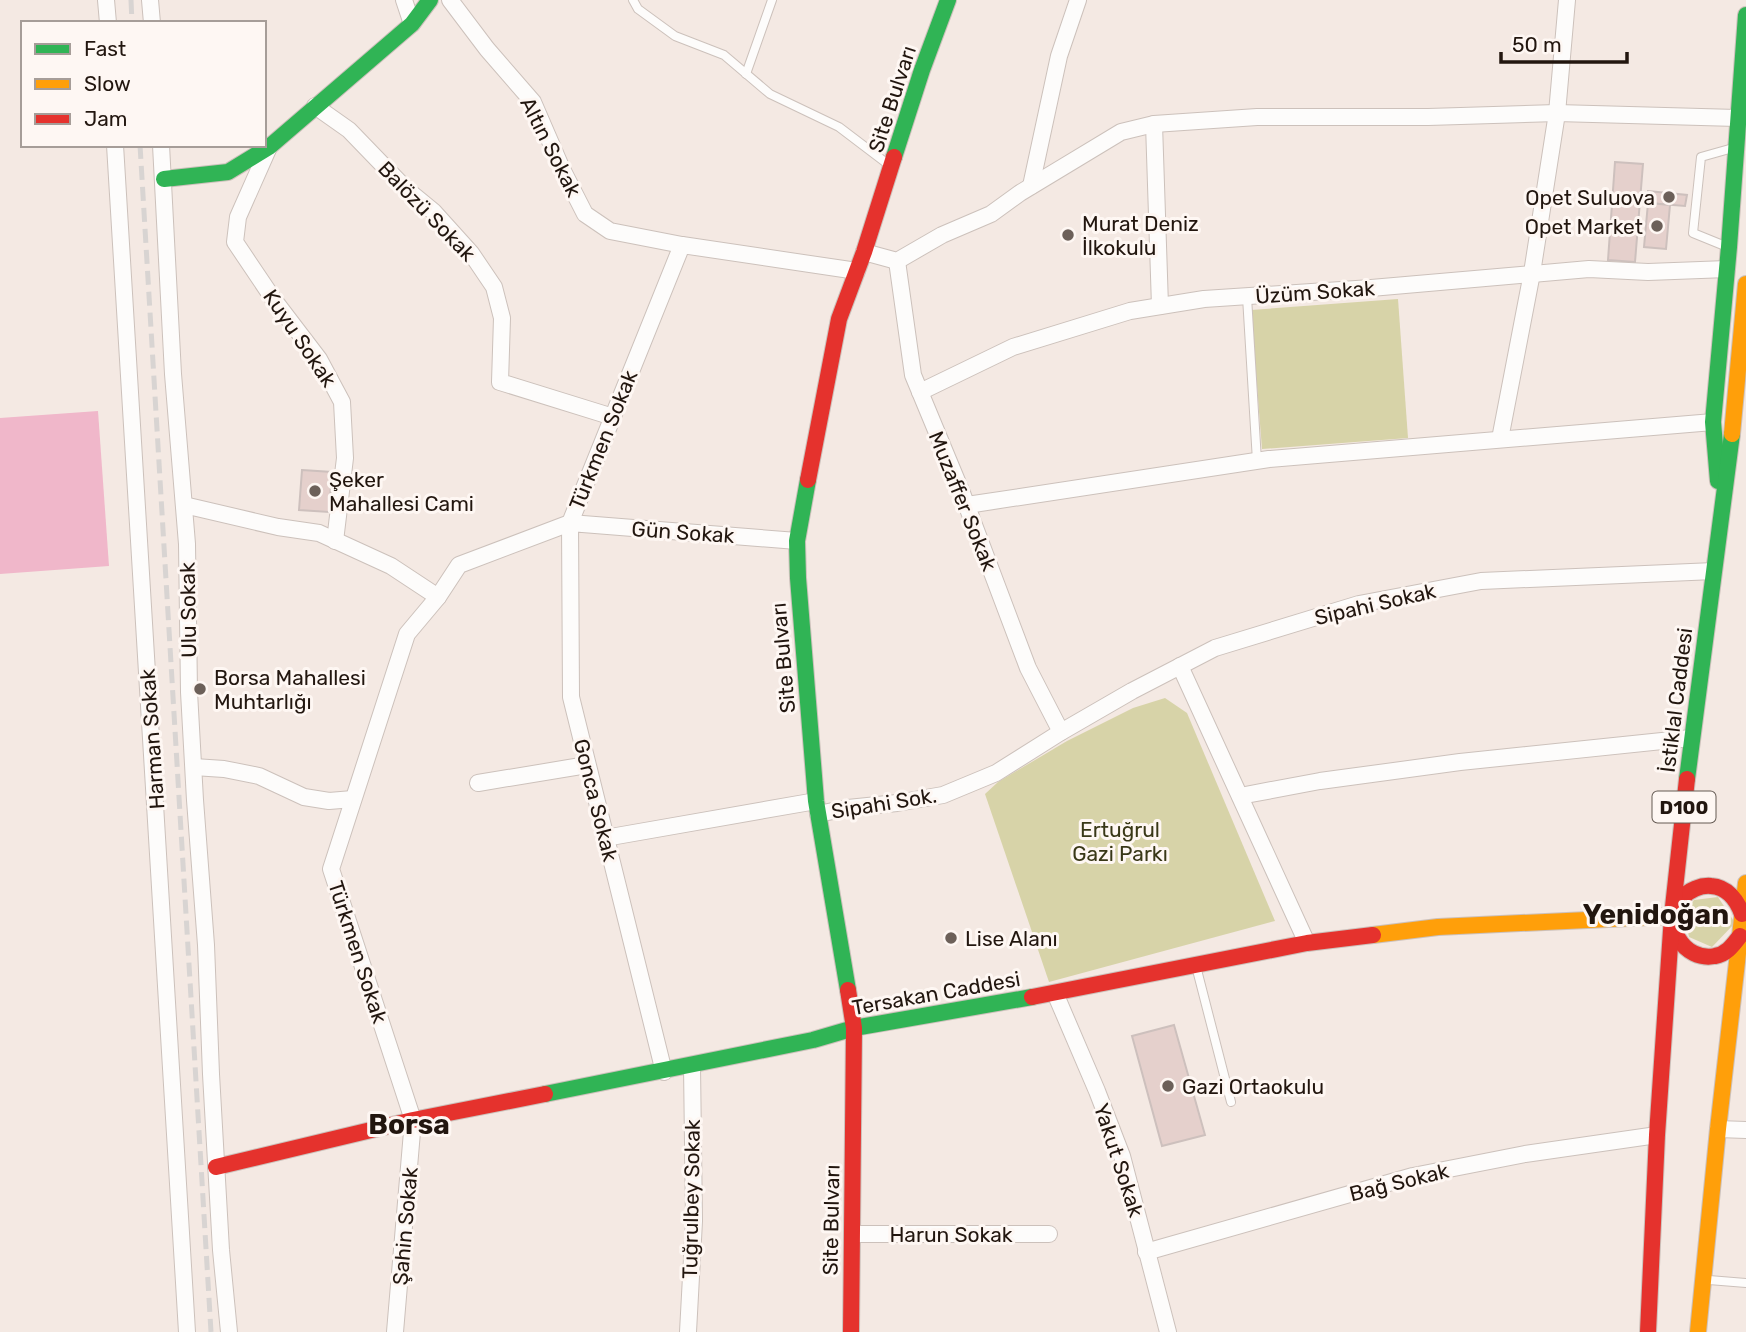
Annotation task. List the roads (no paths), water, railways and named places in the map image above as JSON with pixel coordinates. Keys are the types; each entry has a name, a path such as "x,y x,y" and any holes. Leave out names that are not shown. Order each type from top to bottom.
{"main road":[{"path":"164,179 228,172 269,147 412,23 430,0"},
{"name":"Site Bulvarı","path":"851,1332 854,1028 817,807 797,541 839,319 864,252 942,3"},
{"path":"1721,521 1713,422 1746,15"},
{"name":"İstiklal Caddesi","path":"1647,1332 1672,916 1691,738 1737,389 1746,284"},
{"path":"1698,1332 1746,883"},
{"path":"1711,886 1732,895 1739,904 1742,924 1732,948 1710,957 1698,956 1679,942 1672,916 1680,898 1689,891 1711,886"},
{"name":"Tersakan Caddesi","path":"216,1167 414,1120 664,1072 813,1040 854,1028 1055,993 1307,943 1438,927 1672,916"}],"street":[{"path":"106,0 108,21"},
{"path":"150,0 152,21"},
{"path":"404,0 412,23"},
{"name":"Altın Sokak","path":"450,0 487,49 533,102 585,214 610,231 682,245"},
{"path":"1031,186 1059,56 1078,0"},
{"path":"1500,439 1532,273 1557,113 1567,0"},
{"name":"Balözü Sokak","path":"315,106 349,130 406,189 434,212 471,253 494,287 502,318 499,382 613,417"},
{"path":"864,252 897,261 942,235 991,214 1031,186 1121,132 1154,124 1257,117 1427,117 1557,113 1737,118"},
{"path":"1154,124 1160,306"},
{"name":"Harman Sokak","path":"115,147 187,1332"},
{"name":"Ulu Sokak","path":"161,147 173,374 187,544 189,692 206,945 216,1167 229,1332"},
{"name":"Kuyu Sokak","path":"269,147 239,217 236,242 274,300 319,359 342,402 345,458 335,541"},
{"path":"682,245 857,271"},
{"name":"Türkmen Sokak","path":"414,1120 331,869 352,799 407,634 438,597 459,565 570,523 682,245"},
{"name":"Muzaffer Sokak","path":"897,261 913,375 967,505 1028,668 1061,732"},
{"name":"Üzüm Sokak","path":"920,392 1013,347 1130,311 1205,299 1589,269 1648,272 1727,269"},
{"path":"967,505 1257,461 1713,422"},
{"path":"184,505 278,527 319,533 391,566 438,597"},
{"name":"Gün Sokak","path":"570,523 797,541"},
{"name":"Gonca Sokak","path":"570,523 571,697 664,1072"},
{"name":"Sipahi Sokak","path":"1061,732 1215,648 1359,604 1481,581 1714,571"},
{"path":"1180,666 1307,943"},
{"name":"Sipahi Sok.","path":"605,838 817,807 848,808 943,795 996,773 1061,732"},
{"path":"1240,796 1320,781 1460,762 1691,738"},
{"path":"478,783 587,765"},
{"path":"194,767 224,769 259,776 304,797 329,801 352,799"},
{"name":"Yakut Sokak","path":"1055,993 1122,1156 1168,1332"},
{"name":"Tuğrulbey Sokak","path":"688,1332 694,1221 692,1066"},
{"name":"Şahin Sokak","path":"396,1332 414,1120"},
{"path":"1718,1129 1746,1130"},
{"name":"Bağ Sokak","path":"1146,1252 1413,1176 1525,1154 1657,1135"},
{"name":"Harun Sokak","path":"853,1234 1049,1234"}],"lane":[{"path":"633,0 638,9 675,36 724,55 770,94 839,127 891,167"},
{"path":"746,74 772,0"},
{"path":"1729,247 1693,233 1701,157 1736,147"},
{"path":"1247,297 1257,461"},
{"path":"1196,965 1231,1102"},
{"path":"1703,1279 1746,1283"}],"railway":[{"path":"131,0 132,21"},
{"path":"140,147 211,1332"}],"place":[{"name":"Opet Suluova","path":"1669,197"},
{"name":"Opet Market","path":"1657,226"},
{"name":"Murat Deniz İlkokulu","path":"1068,235"},
{"name":"Şeker Mahallesi Cami","path":"315,491"},
{"name":"Borsa Mahallesi Muhtarlığı","path":"200,689"},
{"name":"Lise Alanı","path":"951,938"},
{"name":"Gazi Ortaokulu","path":"1168,1086"}],"district":[{"name":"Yenidoğan","path":"1656,914"},
{"name":"Borsa","path":"409,1124"}],"park label":[{"name":"Ertuğrul Gazi Parkı","path":"1120,841"}]}
